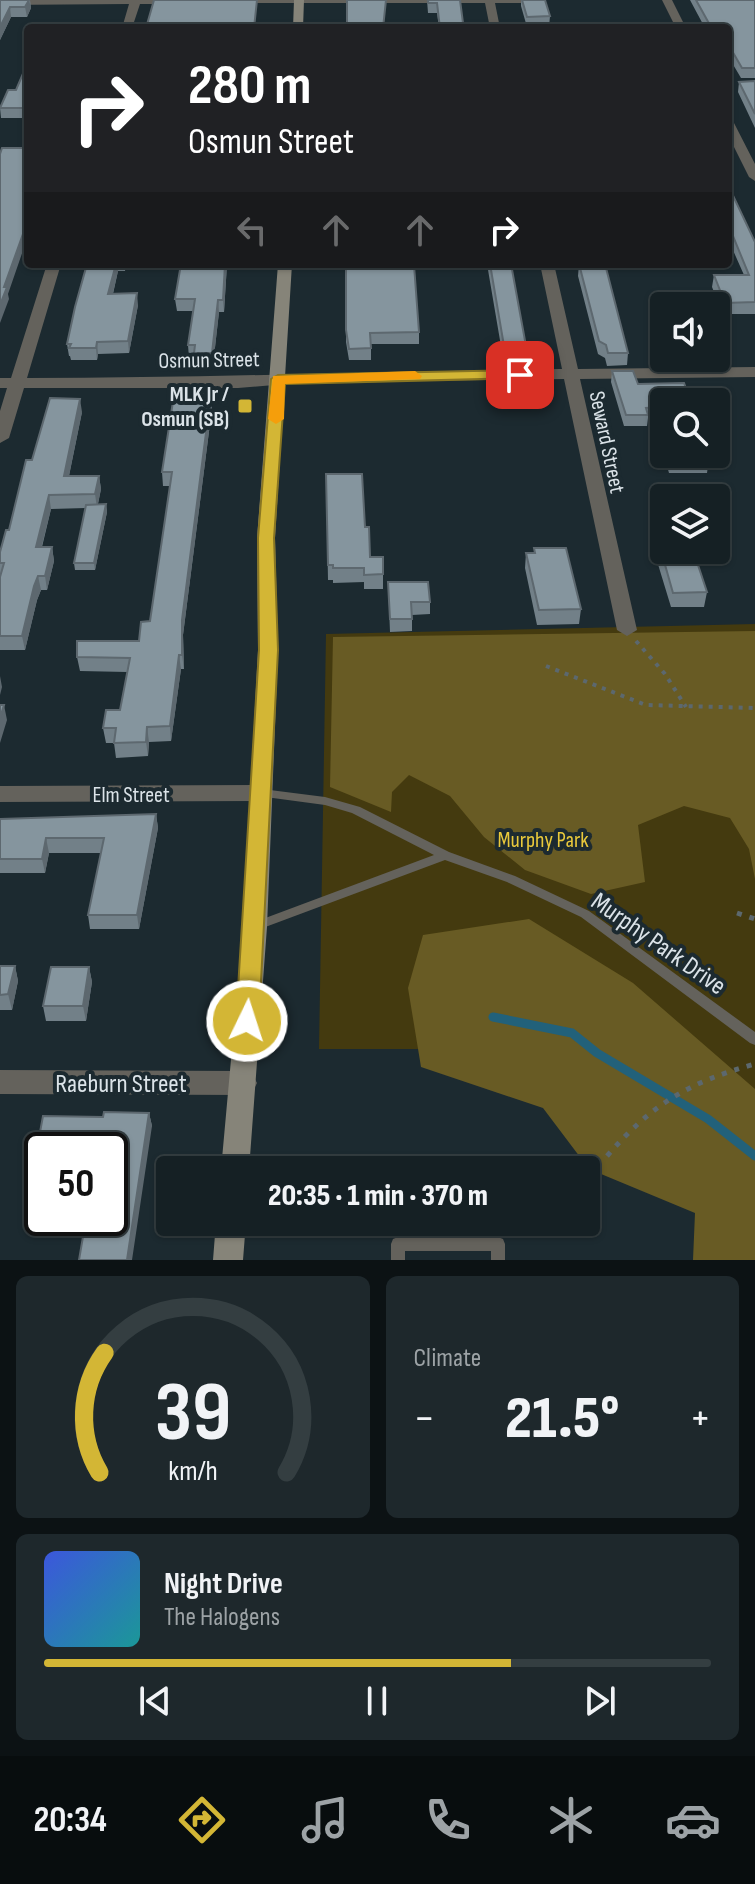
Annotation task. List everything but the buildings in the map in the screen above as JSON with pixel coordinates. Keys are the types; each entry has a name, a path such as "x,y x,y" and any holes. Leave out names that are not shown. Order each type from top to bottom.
{"main road":[{"path":"298,24 299,0"},
{"path":"236,1156 255,927 268,650 266,538 285,268"},
{"path":"228,1260 230,1236"}],"street":[{"path":"223,0 537,0"},
{"path":"489,0 494,24"},
{"path":"667,0 679,24"},
{"path":"128,24 136,1"},
{"path":"0,2 193,1"},
{"path":"732,129 750,157 755,177"},
{"path":"0,438 9,383 52,268"},
{"name":"Seward Street","path":"548,268 627,630"},
{"name":"Osmun Street","path":"9,383 238,383 278,379 755,372"},
{"name":"Elm Street","path":"0,794 262,793"},
{"name":"Raeburn Street","path":"0,1082 243,1083"}],"lane":[{"name":"Murphy Park Drive","path":"262,793 345,805 445,855 511,879 585,914 755,1039"},
{"path":"255,927 445,855"},
{"path":"398,1260 398,1244 498,1244 498,1260"}],"path":[{"path":"627,630 665,674 687,708"},
{"path":"546,666 646,705 755,708"},
{"path":"737,913 755,919"},
{"path":"607,1156 634,1122 661,1100 696,1081 755,1064"}],"green space":[{"name":"Murphy Park","path":"755,624 755,1260 687,1049 319,1049 326,634"},
{"path":"755,631 755,879 749,849 730,818 684,806 638,825 645,882 591,894 525,870 484,837 450,796 409,775 392,792 391,812 330,787 333,637"},
{"path":"529,919 633,983 755,1089 755,1260 693,1260 695,1213 600,1174 600,1156 579,1156 543,1108 421,1067 408,988 423,935"}],"waterway":[{"path":"493,1017 572,1033 597,1053 708,1119 755,1156"}],"slow traffic":[{"path":"276,419 278,379 415,376"}],"place":[{"name":"MLK Jr / Osmun (SB)","path":"245,406"}],"route":[{"path":"247,1021 255,927 268,650 266,538 278,379 520,375"}]}
